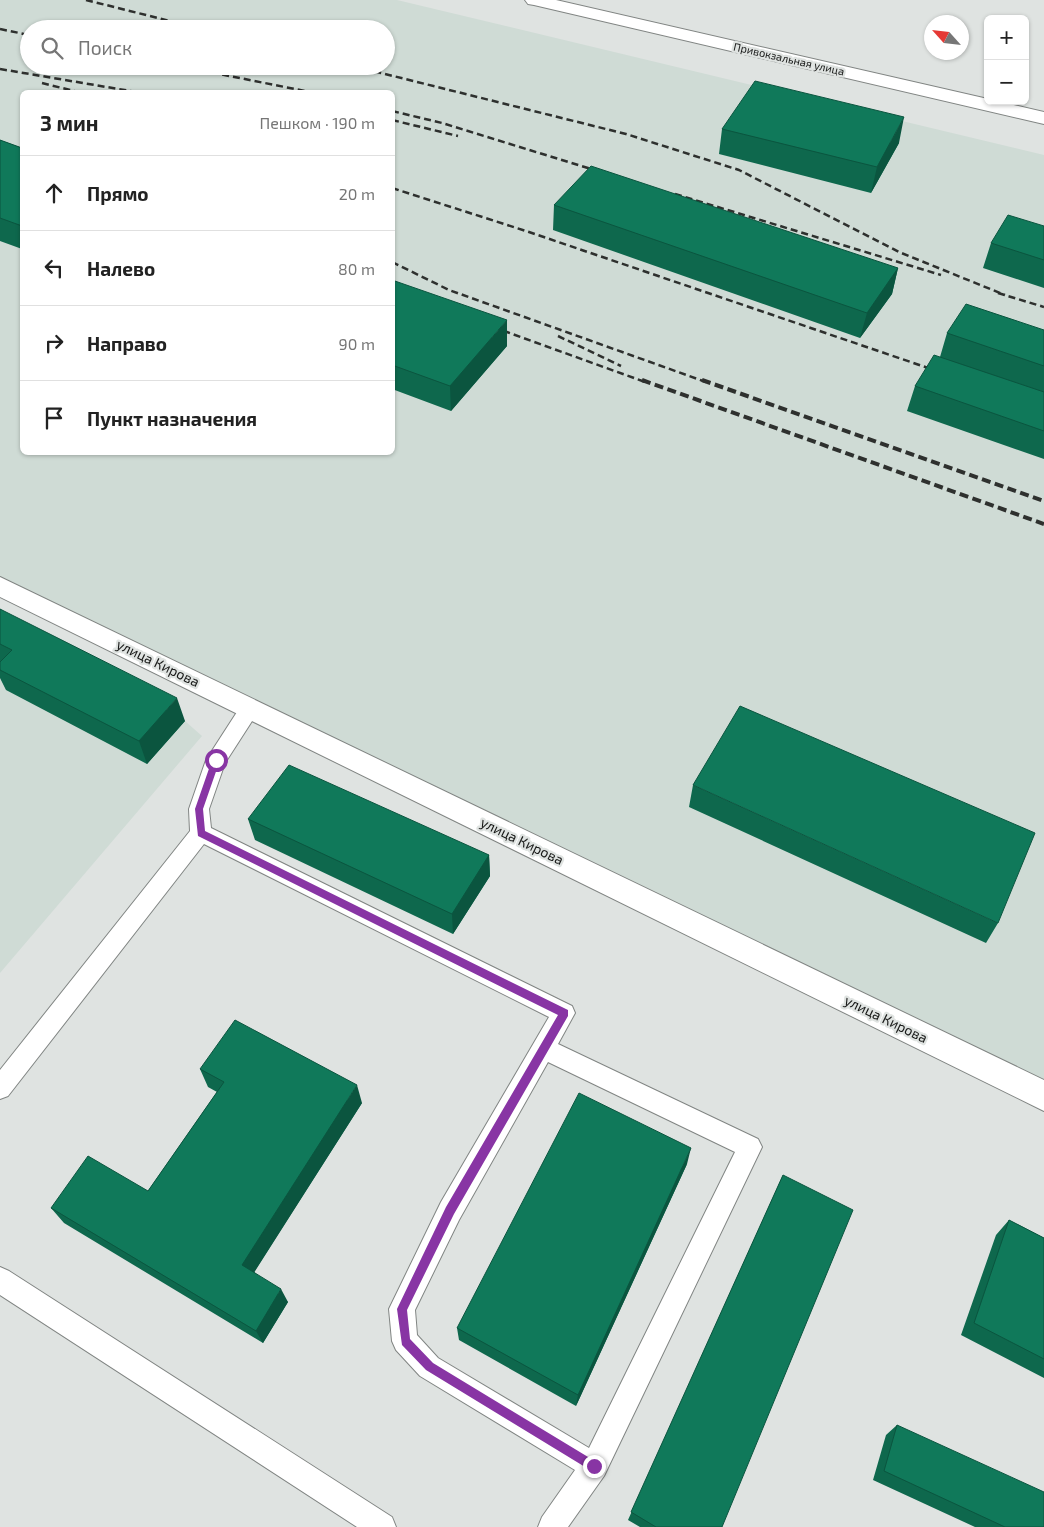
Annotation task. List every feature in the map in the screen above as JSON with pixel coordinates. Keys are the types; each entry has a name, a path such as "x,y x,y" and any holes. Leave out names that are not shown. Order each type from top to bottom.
{"street":[{"name":"Привокзальная улица","path":"534,0 1044,118"},
{"name":"улица Кирова","path":"0,586 1044,1096"}],"lane":[{"path":"0,1088 201,834 199,809 216,760 244,718"},
{"path":"201,834 564,1013 450,1210 402,1309 406,1342 429,1367 594,1466"},
{"path":"544,1049 750,1147 594,1466 552,1527"},
{"path":"0,1280 382,1527"}],"shaded area":[{"path":"0,0 397,0 1044,155 1044,1096 0,586"},
{"path":"0,628 185,721 202,736 0,973"}],"building":[{"path":"755,81 904,117 877,167 722,129"},
{"path":"0,140 20,147 20,225 0,218"},
{"path":"591,166 898,268 867,313 554,205"},
{"path":"1008,215 1044,226 1044,260 991,243"},
{"path":"395,281 507,320 450,386 395,366"},
{"path":"966,304 1044,330 1044,366 947,333"},
{"path":"934,355 1044,392 1044,431 915,386"},
{"path":"0,609 177,698 139,741 0,670 0,662 12,650 0,644"},
{"path":"740,706 1035,833 998,923 693,785"},
{"path":"289,765 489,855 452,914 248,819"},
{"path":"235,1020 357,1085 242,1265 281,1289 256,1331 51,1208 88,1156 148,1191 224,1082 200,1069"},
{"path":"579,1093 691,1148 578,1395 457,1328"},
{"path":"783,1175 853,1210 722,1527 656,1527 631,1512"},
{"path":"1009,1220 1044,1238 1044,1359 974,1323"},
{"path":"897,1425 1044,1492 1044,1527 1005,1527 884,1471"}],"railway":[{"path":"86,0 166,20"},
{"path":"0,29 20,33"},
{"path":"0,69 20,72"},
{"path":"35,75 124,90"},
{"path":"224,75 300,90"},
{"path":"389,75 626,134 739,170 899,252 1005,295"},
{"path":"42,83 70,90"},
{"path":"395,112 442,123 604,173"},
{"path":"395,121 458,136"},
{"path":"395,189 529,232 940,372"},
{"path":"675,194 941,275"},
{"path":"395,263 449,290 706,382"},
{"path":"998,293 1044,307"},
{"path":"493,327 645,382"},
{"path":"558,336 621,366"},
{"path":"642,380 1044,524"},
{"path":"702,380 1044,501"}],"route":[{"path":"216,760 199,809 201,834 564,1013 450,1210 402,1309 406,1342 429,1367 594,1466"}]}
